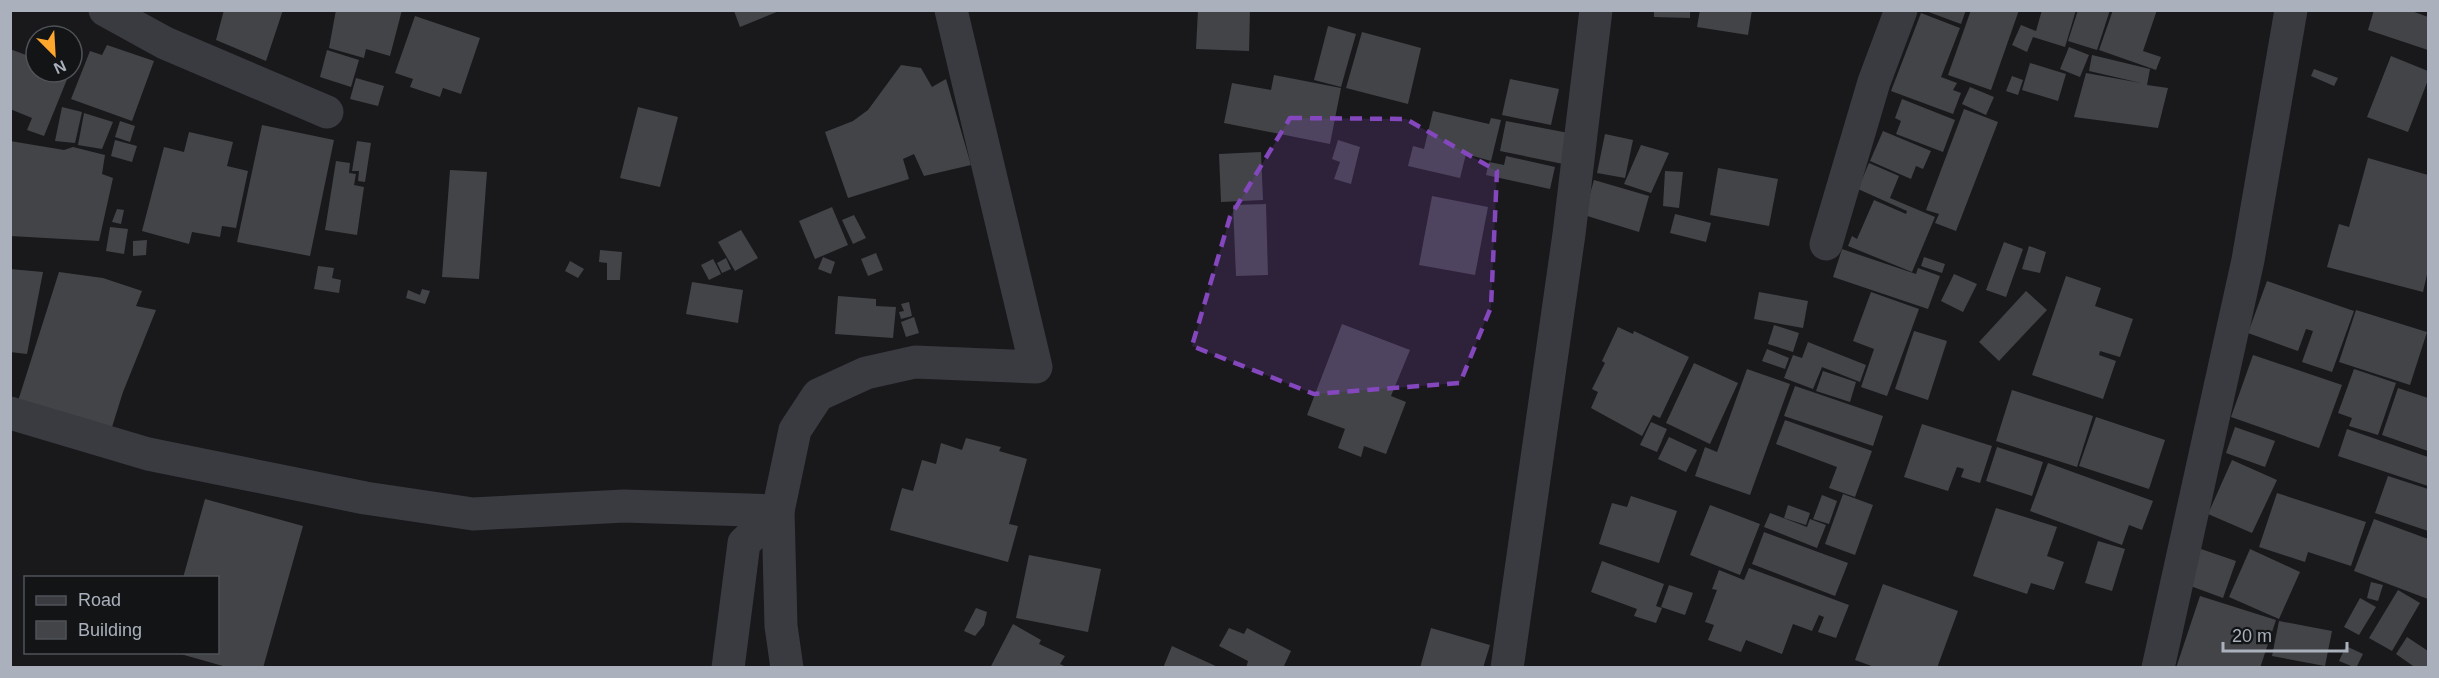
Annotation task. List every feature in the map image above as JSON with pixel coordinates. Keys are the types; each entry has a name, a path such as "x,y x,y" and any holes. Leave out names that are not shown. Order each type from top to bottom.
{"street":[{"path":"105,10 165,43 327,112"},
{"path":"788,668 781,627 778,511 795,430 818,395 866,373 915,362 1036,367 951,10"},
{"path":"1507,668 1569,234 1596,10"},
{"path":"1826,244 1874,82 1901,10"},
{"path":"2158,668 2248,260 2291,10"},
{"path":"10,413 148,454 365,498 473,514 624,506 778,511"},
{"path":"728,668 744,543 778,511"}],"highlighted area":[{"path":"1290,118 1406,119 1497,171 1491,307 1460,383 1314,394 1192,346 1230,217"}],"building":[{"path":"224,10 283,10 266,61 216,40"},
{"path":"336,10 402,10 390,56 366,49 364,58 329,48"},
{"path":"1198,10 1250,10 1249,51 1196,49"},
{"path":"1654,10 1690,10 1690,18 1654,17"},
{"path":"1700,10 1752,10 1748,35 1697,27"},
{"path":"1923,10 1966,10 1961,24"},
{"path":"1971,10 2019,10 1991,90 1948,75"},
{"path":"2042,10 2076,10 2065,47 2033,37 2027,52 2012,45 2021,25 2036,31"},
{"path":"2078,10 2110,10 2097,50 2068,41"},
{"path":"2113,10 2157,10 2143,51 2161,57 2156,70 2099,50"},
{"path":"2374,10 2409,10 2428,17 2428,50 2368,30"},
{"path":"734,11 779,11 740,27"},
{"path":"1921,13 1960,28 1941,77 1957,83 1953,90 1961,93 1953,114 1891,91"},
{"path":"415,16 480,38 461,94 443,88 440,97 410,87 413,79 395,73"},
{"path":"1328,26 1356,34 1341,87 1314,80"},
{"path":"1362,32 1421,48 1408,104 1346,88"},
{"path":"107,45 154,61 132,121 71,99 77,84 84,84 84,66 90,51 102,55"},
{"path":"2069,47 2089,55 2080,77 2060,69"},
{"path":"10,49 24,54 24,84 65,84 44,136 27,130 32,118 10,109"},
{"path":"327,50 359,60 351,87 320,77"},
{"path":"2092,55 2150,69 2147,85 2168,88 2158,128 2074,117 2086,73 2141,83 2089,71"},
{"path":"2391,56 2428,71 2428,80 2408,132 2367,117"},
{"path":"2030,63 2066,74 2058,101 2022,90"},
{"path":"901,65 921,68 932,87 946,79 971,165 924,176 914,154 903,159 909,179 848,198 825,132 853,121 868,110"},
{"path":"2314,69 2338,78 2334,86 2311,76"},
{"path":"1274,75 1341,88 1330,144 1224,123 1232,83 1271,90"},
{"path":"2012,76 2023,80 2018,95 2006,91"},
{"path":"356,78 384,86 378,106 350,99"},
{"path":"1510,79 1559,89 1551,125 1502,115"},
{"path":"1970,87 1994,97 1986,115 1962,104"},
{"path":"1902,99 1955,120 1943,152 1896,134 1901,121 1895,118"},
{"path":"62,107 82,112 75,143 55,141"},
{"path":"638,107 678,117 660,187 620,178"},
{"path":"1964,109 1998,122 1956,231 1935,223 1939,214 1926,210"},
{"path":"1433,111 1489,124 1491,118 1501,120 1491,161 1466,154 1460,178 1408,166 1413,146 1424,149"},
{"path":"84,113 113,122 102,149 78,145"},
{"path":"120,121 135,126 130,142 115,137"},
{"path":"1506,121 1574,134 1568,165 1500,151"},
{"path":"262,125 334,140 310,256 237,242"},
{"path":"1883,131 1931,151 1923,169 1916,166 1911,179 1870,161"},
{"path":"189,132 233,142 227,166 248,171 236,228 222,226 220,237 192,232 189,244 142,231 164,147 184,152"},
{"path":"1605,134 1633,140 1625,178 1597,173"},
{"path":"115,140 137,146 132,162 111,156"},
{"path":"1338,140 1360,147 1351,184 1334,179 1340,162 1332,159"},
{"path":"10,141 64,150 73,147 105,155 102,174 113,178 99,241 10,236"},
{"path":"357,141 371,143 365,182 358,181 359,171 352,171"},
{"path":"1641,145 1669,153 1651,193 1624,184"},
{"path":"1261,152 1263,200 1221,202 1219,154"},
{"path":"1506,156 1555,167 1550,189 1486,175 1489,162 1504,165"},
{"path":"2368,158 2428,175 2428,270 2423,292 2327,267 2339,224 2349,227"},
{"path":"336,161 350,163 349,173 356,174 354,185 364,187 357,235 325,230"},
{"path":"1869,163 1899,176 1890,198 1935,217 1912,272 1848,246 1852,236 1857,239 1874,200 1906,214 1907,211 1858,189"},
{"path":"1718,168 1778,179 1769,226 1710,215"},
{"path":"450,170 487,172 479,279 442,277"},
{"path":"1665,171 1683,172 1679,208 1663,206"},
{"path":"1594,180 1649,196 1639,232 1584,215"},
{"path":"1432,196 1488,207 1475,275 1419,265"},
{"path":"1266,204 1268,275 1236,276 1233,205"},
{"path":"832,207 848,245 815,259 799,221"},
{"path":"117,209 124,210 121,224 112,222"},
{"path":"1675,214 1711,223 1706,242 1670,233"},
{"path":"854,215 866,238 853,244 842,220"},
{"path":"110,227 128,229 124,254 106,251"},
{"path":"741,230 758,258 735,271 718,242"},
{"path":"147,240 146,255 133,256 133,241"},
{"path":"2004,242 2023,249 2006,297 1986,290"},
{"path":"2029,246 2046,252 2040,273 2022,269"},
{"path":"1842,249 1916,274 1918,268 1940,276 1928,309 1833,277"},
{"path":"600,250 622,252 620,280 607,280 607,263 599,262"},
{"path":"876,253 883,270 868,276 861,259"},
{"path":"823,257 835,262 831,274 818,269"},
{"path":"1924,257 1945,264 1942,273 1921,266"},
{"path":"726,258 731,269 722,273 717,263"},
{"path":"713,259 721,274 709,280 701,265"},
{"path":"570,261 584,269 578,278 565,271"},
{"path":"318,266 334,268 332,278 341,280 339,293 314,289"},
{"path":"10,269 43,272 27,354 10,352"},
{"path":"59,272 103,278 142,291 136,306 156,310 123,392 112,427 18,401"},
{"path":"1954,274 1977,284 1963,312 1941,301"},
{"path":"2066,276 2101,288 2095,306 2133,319 2120,357 2100,351 2099,355 2116,361 2103,399 2032,375"},
{"path":"2267,281 2354,311 2332,372 2302,362 2313,331 2306,329 2298,351 2248,333"},
{"path":"692,282 743,290 738,323 686,314"},
{"path":"422,289 430,291 425,304 406,298 408,290 420,295"},
{"path":"2026,291 2047,310 1999,361 1979,342"},
{"path":"1759,292 1808,301 1803,328 1754,319"},
{"path":"1871,292 1919,309 1887,396 1861,387 1874,349 1853,341"},
{"path":"838,296 876,299 876,306 896,307 893,338 835,334"},
{"path":"909,302 912,316 901,319 899,312 904,311 901,304"},
{"path":"2356,310 2427,332 2410,385 2339,362"},
{"path":"914,317 919,333 906,337 901,322"},
{"path":"1342,324 1410,350 1391,396 1406,402 1386,454 1364,446 1361,457 1338,448 1345,429 1307,415"},
{"path":"1774,325 1799,333 1793,352 1768,344"},
{"path":"1618,327 1633,334 1634,331 1689,357 1660,418 1653,415 1642,436 1591,408 1598,392 1592,389 1605,363 1602,361"},
{"path":"1914,331 1947,341 1928,400 1895,389"},
{"path":"1808,342 1866,365 1860,382 1822,367 1813,389 1784,378 1793,355 1802,358"},
{"path":"1767,349 1789,358 1785,369 1762,361"},
{"path":"2253,355 2342,385 2319,448 2231,417"},
{"path":"1694,363 1738,383 1710,444 1666,423"},
{"path":"1747,369 1790,384 1750,495 1695,476 1705,447 1717,452"},
{"path":"2354,369 2396,383 2378,435 2349,426 2352,418 2338,413"},
{"path":"1823,371 1856,382 1850,402 1816,391"},
{"path":"1795,386 1883,416 1873,446 1784,416"},
{"path":"2398,388 2428,398 2428,451 2382,435"},
{"path":"2012,390 2093,416 2077,467 1996,441"},
{"path":"2096,417 2165,440 2149,489 2079,466"},
{"path":"1785,420 1872,451 1855,497 1829,488 1837,467 1776,444"},
{"path":"1651,422 1667,429 1657,452 1640,445"},
{"path":"1922,424 1992,446 1980,483 1961,477 1964,469 1957,467 1948,491 1904,477"},
{"path":"2235,427 2275,441 2265,467 2226,453"},
{"path":"2347,429 2428,457 2428,486 2338,456"},
{"path":"1669,437 1697,450 1686,472 1658,459"},
{"path":"966,438 1001,447 999,451 1027,459 1009,524 1018,526 1008,562 890,530 902,488 913,491 922,460 936,464 941,443 962,450"},
{"path":"1997,447 2043,462 2032,496 1986,481"},
{"path":"2232,460 2277,480 2252,533 2208,514"},
{"path":"2048,463 2153,501 2142,530 2129,525 2122,545 2030,511"},
{"path":"2388,476 2428,489 2428,531 2375,513"},
{"path":"2277,493 2366,522 2351,566 2308,552 2305,562 2259,547"},
{"path":"1843,494 1873,505 1855,555 1825,544"},
{"path":"1822,495 1837,501 1829,524 1813,519"},
{"path":"1631,496 1677,511 1659,563 1599,544 1612,503 1627,507"},
{"path":"205,499 303,526 263,668 230,668 181,654 219,654 219,576 184,576"},
{"path":"1710,505 1760,524 1740,575 1690,555"},
{"path":"1788,505 1810,513 1806,525 1784,518"},
{"path":"1996,508 2057,527 2047,556 2064,562 2054,590 2031,583 2027,594 1973,576"},
{"path":"1770,513 1807,527 1810,519 1826,525 1817,548 1764,527"},
{"path":"2374,519 2428,539 2428,599 2354,571"},
{"path":"1764,532 1848,563 1835,596 1752,564"},
{"path":"2098,541 2125,549 2112,591 2085,583"},
{"path":"2198,548 2236,561 2223,598 2185,584"},
{"path":"2250,549 2300,572 2279,619 2229,597"},
{"path":"1029,555 1101,569 1088,632 1016,618"},
{"path":"1602,561 1664,584 1656,606 1662,608 1656,623 1634,616 1637,609 1591,592"},
{"path":"1749,568 1849,605 1836,638 1818,632 1824,617 1819,615 1812,631 1793,624 1782,654 1746,640 1741,652 1708,640 1714,625 1705,622 1717,590 1712,589 1719,570 1744,580"},
{"path":"2371,582 2383,585 2378,601 2367,598"},
{"path":"1883,584 1958,611 1937,668 1877,668 1855,660"},
{"path":"1669,585 1693,593 1685,615 1661,607"},
{"path":"2398,590 2420,603 2392,651 2369,638"},
{"path":"2200,596 2276,620 2260,668 2176,668"},
{"path":"2360,598 2376,607 2359,635 2344,627"},
{"path":"976,608 987,612 984,625 975,636 964,631"},
{"path":"2279,621 2332,631 2325,666 2272,656"},
{"path":"1013,624 1041,640 1039,644 1065,656 1060,664 1068,668 990,668"},
{"path":"1229,628 1244,634 1247,628 1291,651 1283,668 1246,668 1248,661 1219,646"},
{"path":"1431,628 1490,645 1483,668 1420,668"},
{"path":"2407,637 2428,651 2428,668 2416,668 2396,654"},
{"path":"1172,646 1220,668 1163,668"},
{"path":"2346,646 2363,654 2356,668 2339,661"}]}
